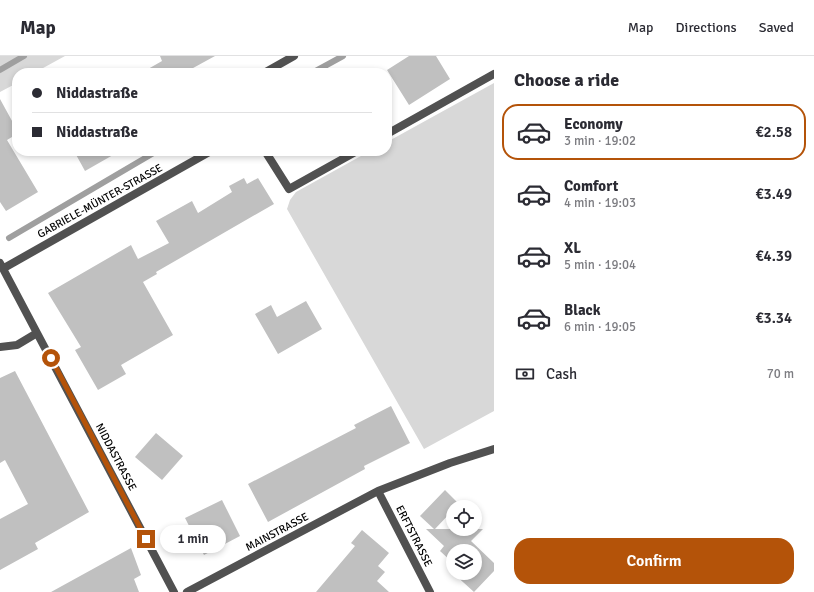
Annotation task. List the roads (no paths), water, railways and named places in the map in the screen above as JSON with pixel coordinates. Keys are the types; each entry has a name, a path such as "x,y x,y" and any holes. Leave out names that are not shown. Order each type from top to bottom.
{"street":[{"path":"273,68 294,56"},
{"path":"392,131 494,74"},
{"name":"GABRIELE-MÜNTER-STRASSE","path":"2,265 201,156"},
{"path":"269,156 289,189 348,156"},
{"name":"NIDDASTRASSE","path":"2,265 174,592"},
{"path":"0,347 17,345 37,333"},
{"name":"MAINSTRASSE","path":"187,592 378,490 450,463 494,449"},
{"name":"ERFTSTRASSE","path":"378,490 430,592"}],"waterway":[{"path":"0,70 24,56"},
{"path":"321,68 343,56"},
{"path":"9,238 148,156"}]}
